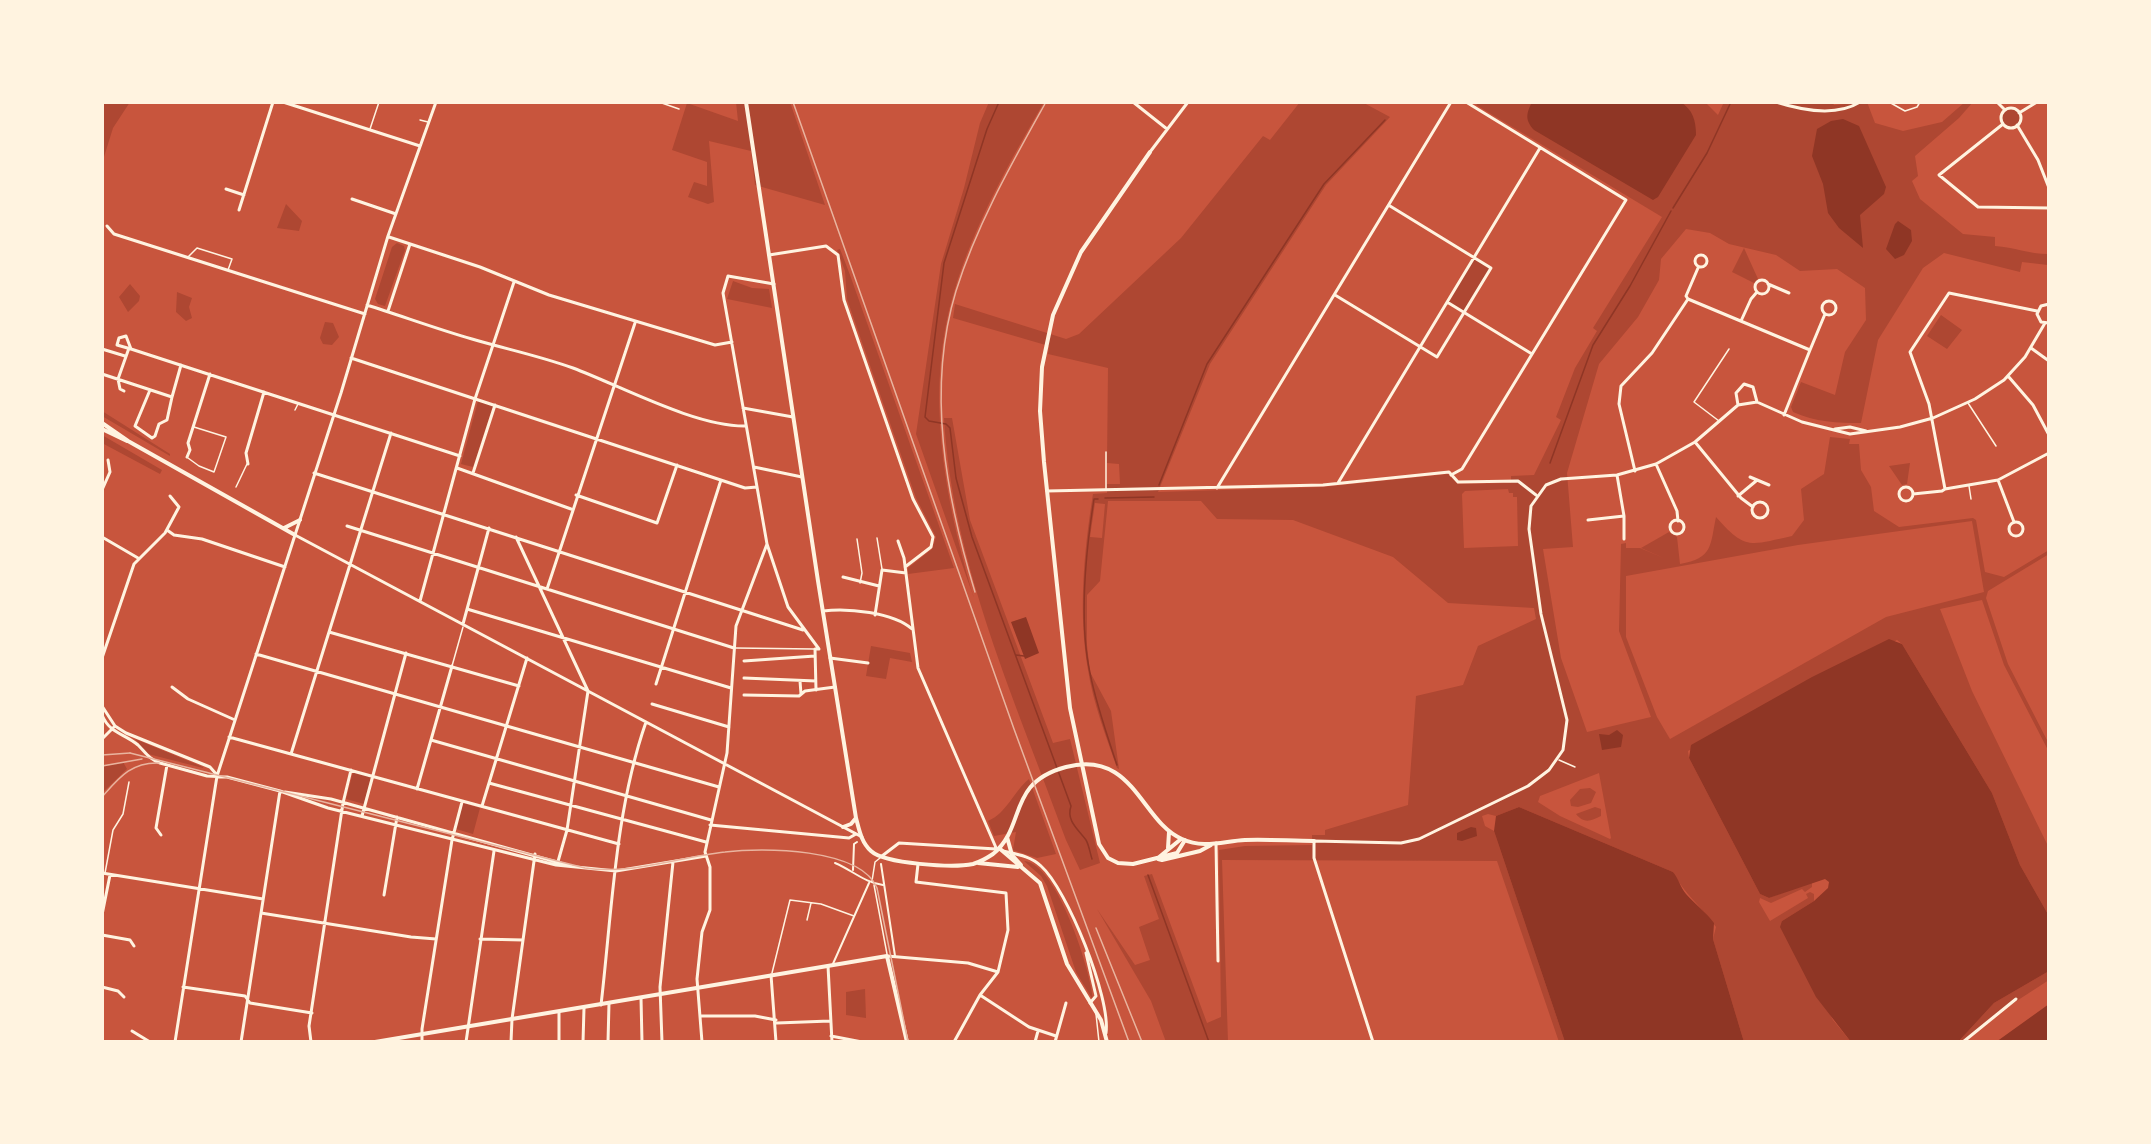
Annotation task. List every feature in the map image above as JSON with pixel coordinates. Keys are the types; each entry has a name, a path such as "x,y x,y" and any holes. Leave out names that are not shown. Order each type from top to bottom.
{"street":[{"path":"239,210 273,102"},
{"path":"283,102 420,146"},
{"path":"175,1042 217,775 300,520 388,236 436,102"},
{"path":"746,102 830,658 856,818 862,837 868,848 881,857 962,865 977,863 1021,866"},
{"path":"1133,102 1167,129"},
{"path":"1183,840 1180,851 1158,859 1132,864 1112,861 1099,844 1070,708 1046,490 1040,411 1042,367 1048,330 1064,285 1081,252 1150,152 1188,102"},
{"path":"1217,489 1451,102"},
{"path":"1451,475 1462,469 1626,200 1466,102"},
{"path":"1776,102 1812,110 1831,110 1857,103"},
{"path":"1997,102 2005,110"},
{"path":"2019,113 2037,102"},
{"path":"2013,108 2019,113 2020,121 2017,125 2011,128 2003,124 2001,118 2005,110 2013,108"},
{"path":"2003,124 1939,175 1978,207 2049,208"},
{"path":"2017,125 2038,160 2049,188"},
{"path":"1338,483 1540,148"},
{"path":"226,189 244,195"},
{"path":"352,199 396,214"},
{"path":"1335,295 1437,357 1464,313 1491,268 1389,206"},
{"path":"106,226 114,234 365,314"},
{"path":"388,236 480,267 514,282 635,322 715,345 732,342"},
{"path":"388,311 410,244"},
{"path":"769,255 826,246 838,255 844,300 913,499 933,537 931,547 905,567"},
{"path":"1635,471 1619,404 1621,386 1652,353 1688,299 1686,296 1698,267 1707,264 1703,255 1699,255 1694,260 1698,267"},
{"path":"774,285 728,276 723,293 767,544 788,607 817,649"},
{"path":"1757,292 1755,288 1758,282 1764,281 1790,293"},
{"path":"420,601 475,399 514,282"},
{"path":"1741,321 1751,299 1757,292 1767,292 1768,284"},
{"path":"1945,489 1933,418 1910,352 1949,293 2037,311"},
{"path":"1688,299 1810,350"},
{"path":"1447,302 1532,354"},
{"path":"1833,303 1836,309 1834,313 1826,314 1822,311 1823,304 1833,303"},
{"path":"2037,311 2043,304 2049,304"},
{"path":"367,305 493,345 520,350 723,425 746,426"},
{"path":"977,863 998,849 1028,790 1047,774 1065,767 1089,766 1109,771 1125,779 1169,831 1183,840 1214,844 1244,840 1401,843 1419,839 1528,786 1545,775 1558,760 1566,739 1567,720 1543,626 1530,542 1529,516 1536,495 1554,481 1617,476 1656,464 1695,442 1738,405 1757,402 1785,415 1850,434 1900,427 1933,418 1985,393 2008,376 2031,348 2047,323 2039,320 2037,311"},
{"path":"1785,415 1826,314"},
{"path":"547,589 571,509 635,322"},
{"path":"124,391 120,389 118,379 128,353 126,336 119,338 117,345 128,353"},
{"path":"2031,348 2049,361"},
{"path":"102,349 128,353 179,369 210,374 264,392 297,407 333,414 460,456"},
{"path":"351,358 745,488 757,487"},
{"path":"150,390 135,426 152,438 159,424 167,420 179,369"},
{"path":"102,374 172,397"},
{"path":"188,457 190,450 188,443 210,374"},
{"path":"2008,376 2033,405 2049,435"},
{"path":"1738,405 1736,393 1744,384 1753,387 1757,402"},
{"path":"248,464 246,453 264,392"},
{"path":"473,473 495,405"},
{"path":"743,408 793,417"},
{"path":"102,423 128,441 295,535 862,837"},
{"path":"1835,429 1850,426 1866,430"},
{"path":"102,429 122,441 128,441"},
{"path":"291,754 391,433"},
{"path":"1695,442 1738,495 1753,507"},
{"path":"1913,494 1998,480 2049,453"},
{"path":"102,490 110,472 108,460"},
{"path":"1656,464 1677,511 1678,521 1683,525 1684,529 1677,534 1670,526 1678,521"},
{"path":"576,495 657,523 677,465"},
{"path":"754,467 802,477"},
{"path":"457,468 571,509"},
{"path":"1046,490 1217,489 1338,483 1449,472 1458,482 1518,481 1536,495"},
{"path":"314,473 803,630"},
{"path":"1617,476 1624,516 1624,539"},
{"path":"1750,477 1769,485"},
{"path":"656,684 684,590 721,480"},
{"path":"1998,480 2014,522 2009,531 2014,536 2019,535 2023,528 2014,522"},
{"path":"1738,495 1756,481"},
{"path":"1907,487 1913,494 1909,500 1905,500 1900,493 1907,487"},
{"path":"102,658 130,573 138,558 167,530 179,507 170,496"},
{"path":"1761,502 1766,506 1767,511 1765,515 1758,517 1752,512 1753,507 1761,502"},
{"path":"1588,520 1624,516"},
{"path":"284,528 300,520"},
{"path":"346,526 735,648"},
{"path":"464,624 489,528"},
{"path":"167,530 174,535 202,539 285,567"},
{"path":"102,537 138,558"},
{"path":"516,537 588,691 567,830 556,865"},
{"path":"898,541 906,573 918,668 925,687 998,849 1021,866"},
{"path":"702,1042 697,988 702,932 710,910 710,867 706,855 706,842 725,764 736,626 767,544"},
{"path":"875,615 882,570 906,573"},
{"path":"843,577 879,586"},
{"path":"823,611 842,608 902,620 912,628"},
{"path":"467,609 731,688"},
{"path":"329,632 519,686"},
{"path":"817,649 829,648"},
{"path":"816,690 815,656 817,649"},
{"path":"362,816 406,653"},
{"path":"256,654 719,787"},
{"path":"744,661 815,656"},
{"path":"482,806 508,726 526,658"},
{"path":"830,658 868,663"},
{"path":"417,789 452,666"},
{"path":"744,678 816,681"},
{"path":"800,680 801,694"},
{"path":"172,687 188,699 235,720"},
{"path":"744,695 801,694 835,687"},
{"path":"652,704 729,727"},
{"path":"102,706 115,726 134,736 210,766 217,775"},
{"path":"102,715 111,731 136,744 149,758 167,765 207,776 217,775 280,791 343,803 558,860 572,866"},
{"path":"601,1005 626,796 632,761 646,722"},
{"path":"102,738 115,726"},
{"path":"229,736 620,844"},
{"path":"431,740 711,820"},
{"path":"161,835 156,828 167,765"},
{"path":"311,1042 309,1026 343,803 351,770"},
{"path":"489,783 706,842"},
{"path":"280,791 343,811 556,865 616,872 706,855"},
{"path":"241,1042 280,791"},
{"path":"422,1042 453,832 462,801"},
{"path":"384,895 397,817"},
{"path":"843,827 851,824 856,818"},
{"path":"710,825 849,838 856,834"},
{"path":"1167,851 1170,843 1169,831"},
{"path":"1006,836 1012,855 1043,889 1067,964 1096,1013 1106,1035"},
{"path":"1158,859 1183,840"},
{"path":"1314,841 1314,858 1373,1042"},
{"path":"853,870 854,844 857,842"},
{"path":"881,857 899,843 998,849 1030,858 1044,868 1074,921 1103,995 1107,1020 1107,1042"},
{"path":"1158,859 1200,851 1214,844"},
{"path":"1214,844 1218,961"},
{"path":"466,1042 494,850"},
{"path":"512,1042 512,1019 535,854"},
{"path":"662,1042 661,997 673,862"},
{"path":"918,862 916,882 1006,893 1008,930 998,972 980,995 954,1042"},
{"path":"835,864 853,870 868,883 884,885"},
{"path":"881,864 895,956"},
{"path":"103,873 263,899"},
{"path":"102,915 110,875"},
{"path":"832,1042 830,966 868,883"},
{"path":"261,914 436,939"},
{"path":"102,935 130,940 134,946"},
{"path":"480,939 523,940"},
{"path":"1086,953 1096,996 1090,1004"},
{"path":"376,1042 601,1005 609,1006 697,988 887,956 968,963 998,972"},
{"path":"887,956 907,1042"},
{"path":"771,975 776,1042"},
{"path":"102,987 118,991 124,997"},
{"path":"183,987 245,996 250,1003 312,1013"},
{"path":"980,995 1038,1031 1056,1036"},
{"path":"1963,1042 2016,999"},
{"path":"641,1000 642,1042"},
{"path":"1055,1042 1066,1003"},
{"path":"609,1006 609,1042"},
{"path":"583,1042 584,1008"},
{"path":"559,1012 559,1042"},
{"path":"699,1016 755,1016 776,1021 830,1021"},
{"path":"132,1031 150,1042"},
{"path":"1035,1042 1038,1031"},
{"path":"831,1036 862,1042"}],"lane":[{"path":"659,102 679,109"},
{"path":"1889,102 1905,111 1917,108 1920,102"},
{"path":"370,130 379,103"},
{"path":"420,120 430,123"},
{"path":"188,257 196,248 232,259 228,270"},
{"path":"1719,422 1694,402 1728,349"},
{"path":"1967,402 1996,446"},
{"path":"188,457 199,466 214,472 226,437 193,426"},
{"path":"1106,452 1106,490"},
{"path":"236,487 242,470 248,464"},
{"path":"1969,485 1971,499"},
{"path":"896,536 898,541"},
{"path":"877,538 882,570"},
{"path":"857,539 862,573 860,583"},
{"path":"452,666 464,624"},
{"path":"735,648 817,649"},
{"path":"1558,760 1575,767"},
{"path":"103,873 113,830 123,814 129,782"},
{"path":"881,857 876,862 874,884 887,956"},
{"path":"771,975 790,900 811,902 854,916"},
{"path":"807,920 811,902"},
{"path":"1096,1013 1099,1042"}],"shaded area":[{"path":"102,102 130,102 113,128 103,160"},
{"path":"736,102 790,102 825,205 755,185 751,151 709,141 714,202 708,204 688,197 694,182 707,186 707,162 672,150 687,103 738,121"},
{"path":"989,102 1044,102 1005,171 982,219 962,267 945,330 940,368 939,407 942,446 954,523 974,598 916,434 941,264 964,188 980,123"},
{"path":"1300,102 1362,102 1390,117 1326,185 1210,364 1158,492 1323,487 1448,474 1458,484 1511,483 1511,476 1534,475 1561,420 1556,417 1575,368 1597,331 1593,328 1662,217 1476,105 1481,102 1705,102 1718,115 1724,102 1832,102 1834,105 1867,102 1875,123 1903,131 1942,122 1965,102 1973,102 1959,118 1915,156 1918,176 1912,181 1920,199 1963,234 1995,237 1995,246 2048,254 2048,265 2022,262 2020,272 1944,253 1923,268 1878,340 1861,423 1835,422 1801,415 1793,412 1791,407 1801,382 1835,395 1845,352 1866,320 1865,288 1837,269 1800,271 1776,255 1729,244 1710,233 1686,229 1661,259 1659,280 1638,317 1599,364 1567,473 1573,547 1543,549 1561,658 1587,732 1651,717 1619,631 1621,544 1626,543 1626,548 1640,548 1666,559 1641,548 1669,532 1677,537 1680,564 1699,558 1708,549 1716,517 1735,536 1750,543 1767,542 1792,536 1804,520 1801,489 1824,474 1830,437 1850,439 1849,444 1859,444 1861,470 1871,487 1874,511 1899,527 1973,518 1976,520 1985,572 2004,577 2049,550 2049,554 1988,591 1986,598 2008,664 2049,744 2049,752 2004,665 1982,600 1940,609 1972,691 2049,848 2049,916 2020,865 1992,793 1902,644 1897,640 1688,751 1689,758 1760,894 1769,898 1812,882 1812,887 1805,892 1802,889 1771,903 1760,898 1759,902 1770,921 1808,898 1806,894 1810,892 1814,894 1814,901 1782,921 1833,1020 1851,1042 1744,1042 1713,939 1716,927 1682,887 1673,872 1519,807 1496,816 1488,814 1482,816 1485,826 1494,831 1565,1042 1559,1042 1497,861 1222,860 1228,1042 1166,1042 1151,1001 1097,909 1135,965 1150,960 1139,927 1159,919 1144,876 1152,874 1207,1023 1221,1017 1219,850 1245,846 1312,845 1312,835 1325,835 1325,830 1408,805 1416,696 1463,685 1478,646 1536,619 1534,608 1448,603 1393,557 1293,520 1217,519 1201,501 1108,501 1100,581 1087,595 1087,645 1090,672 1111,711 1119,769 1117,768 1093,695 1083,626 1085,559 1093,494 1107,493 1107,484 1120,484 1119,464 1107,463 1108,368 1048,354 1049,346 953,318 955,304 1066,339 1079,334 1181,238 1263,136 1270,140","holes":["1508,489 1509,493 1513,493 1513,497 1517,497 1518,546 1464,548 1462,494 1465,491","1095,503 1105,504 1102,538 1090,537","1972,521 1984,592 1886,617 1670,739 1657,717 1626,637 1626,576 1798,545","1599,773 1611,838 1560,816 1538,802 1540,796"]},
{"path":"1532,102 1680,102 1693,116 1696,135 1658,197 1653,200 1534,130 1527,117"},
{"path":"2011,108 2018,111 2021,118 2018,125 2011,128 2004,125 2001,118 2004,111"},
{"path":"1843,119 1859,126 1886,187 1884,194 1860,215 1863,248 1839,228 1828,213 1823,184 1812,156 1817,129 1831,121"},
{"path":"286,204 302,221 299,231 277,228"},
{"path":"1898,221 1911,230 1912,241 1904,255 1895,259 1886,249"},
{"path":"397,243 404,246 405,250 385,306 378,304 375,299 392,247"},
{"path":"1744,248 1758,279 1754,283 1732,272"},
{"path":"840,249 954,568 908,574 908,568 932,549 936,537 916,498 847,299 845,271 837,250"},
{"path":"1474,257 1491,268 1464,313 1447,302"},
{"path":"733,281 752,288 769,289 772,308 727,299"},
{"path":"130,284 140,296 139,301 128,312 119,297"},
{"path":"177,292 192,298 189,307 192,318 186,321 176,312"},
{"path":"1941,315 1962,330 1947,349 1927,336"},
{"path":"325,322 333,323 339,337 332,345 323,344 320,338"},
{"path":"478,401 493,406 473,467 461,464"},
{"path":"102,411 170,454 170,456 102,416"},
{"path":"944,418 952,418 970,520 1053,743 1070,739 1100,863 1080,870 1066,840 1008,685 973,580 950,472"},
{"path":"102,435 162,470 160,474 102,443"},
{"path":"1910,463 1907,484 1902,485 1889,466"},
{"path":"1026,617 1039,653 1025,659 1011,622"},
{"path":"1889,639 1902,644 1992,793 2020,865 2049,916 2049,971 1994,1003 1958,1042 1851,1042 1816,997 1780,927 1782,921 1814,901 1828,888 1829,882 1825,879 1769,898 1760,894 1689,758 1691,745 1812,677"},
{"path":"871,646 910,653 912,662 890,658 886,679 866,676"},
{"path":"1617,730 1623,735 1621,747 1602,750 1599,734 1609,735"},
{"path":"135,739 203,767 203,768 148,754"},
{"path":"123,762 127,769 102,793 102,767"},
{"path":"353,772 371,777 364,804 346,799"},
{"path":"1029,779 1056,854 1037,858 1013,850 1016,832 994,836 988,821 1005,808"},
{"path":"1590,788 1596,792 1591,803 1578,807 1571,806 1570,800 1580,789"},
{"path":"463,803 480,808 473,834 456,829"},
{"path":"1519,807 1673,872 1686,894 1714,923 1713,939 1744,1042 1565,1042 1494,831 1496,816"},
{"path":"1595,807 1601,809 1601,816 1594,819 1588,821 1576,814"},
{"path":"1471,827 1476,828 1477,836 1462,841 1457,840 1457,833"},
{"path":"1024,861 1036,866 1060,898 1079,944 1093,1000 1076,972 1047,886 1041,876"},
{"path":"2049,971 2049,980 1998,1013 1965,1042 1958,1042 1994,1003"},
{"path":"865,989 866,1018 846,1015 846,992"},
{"path":"2049,1004 2049,1042 1996,1042"}],"waterway":[{"path":"999,102 987,129 944,263 925,417 929,421 946,424 950,428 956,478 972,537 1071,806 1071,820 1086,840 1092,859"},
{"path":"1673,208 1707,153 1731,102"},
{"path":"1159,485 1207,364 1324,184 1385,120"},
{"path":"1550,463 1593,345 1630,286 1671,211"},
{"path":"1105,498 1154,497"},
{"path":"1098,499 1094,499 1088,541 1085,631 1092,685 1117,765"},
{"path":"1016,655 1024,656"},
{"path":"1148,875 1209,1042"}],"tram line":[{"path":"130,753 585,868 603,870 638,867 741,850 809,853 852,865 867,875 877,888 908,1042"},
{"path":"102,766 142,759"},
{"path":"102,797 126,772 141,765 159,763"}],"railway":[{"path":"793,102 1014,729 1129,1042"},
{"path":"975,592 956,519 943,443 942,366 947,328 956,291 974,242 996,194 1046,102"},
{"path":"102,755 130,753"},
{"path":"1096,928 1142,1042"}]}
